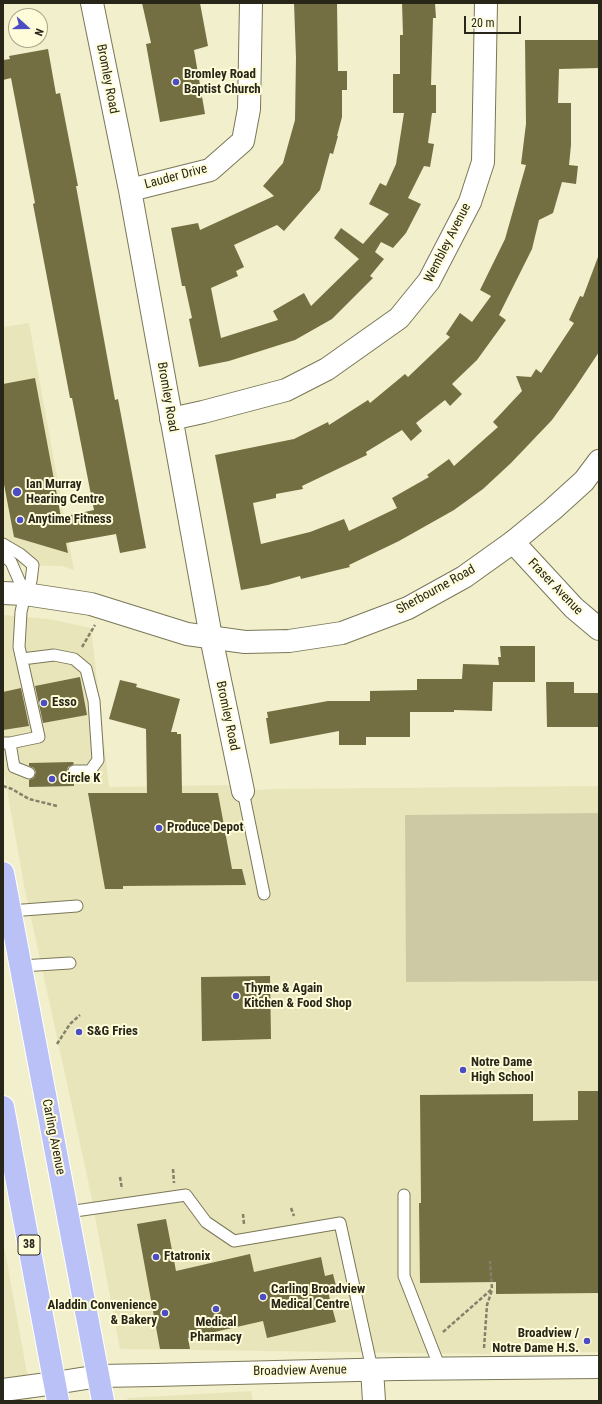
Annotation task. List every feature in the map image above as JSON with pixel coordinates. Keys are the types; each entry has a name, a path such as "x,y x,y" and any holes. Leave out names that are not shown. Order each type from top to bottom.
{"main road":[{"name":"Carling Avenue","path":"3,873 103,1401"},
{"name":"38","path":"3,1107 57,1392"}],"street":[{"name":"Bromley Road","path":"92,3 130,190 211,637 243,791"},
{"name":"Lauder Drive","path":"130,190 210,170 243,140 249,110 252,3"},
{"name":"Wembley Avenue","path":"171,419 204,412 286,390 327,369 399,318 430,281 470,202 482,162 486,3"},
{"name":"Sherbourne Road","path":"3,593 25,594 91,604 187,634 246,642 289,641 342,633 408,608 464,577 513,542 552,510 584,481 599,461"},
{"name":"Fraser Avenue","path":"513,542 574,608 599,629"},
{"name":"Broadview Avenue","path":"3,1390 57,1392 99,1376 372,1369 599,1367"},
{"path":"372,1369 374,1401"}],"lane":[{"path":"3,544 20,554 33,566 31,581 25,594 21,612 19,647 39,737 6,743 14,767 29,773"},
{"path":"3,555 11,562 25,594"},
{"path":"22,659 54,656 74,659 86,669 94,701 98,760 90,771 74,771"},
{"path":"243,791 264,894"},
{"path":"10,911 77,906"},
{"path":"21,966 70,963"},
{"path":"68,1212 186,1195 206,1222 234,1241 340,1223 372,1369"},
{"path":"404,1195 404,1276 440,1368"}],"path":[{"path":"74,659 95,625"},
{"path":"3,786 12,789 29,799 58,806"},
{"path":"54,1049 70,1024 80,1015"},
{"path":"173,1169 174,1184"},
{"path":"120,1177 122,1192"},
{"path":"483,1368 486,1305 492,1289 490,1261"},
{"path":"430,1343 492,1289"}],"shaded area":[{"path":"29,323 74,570 62,566 3,565 3,327"},
{"path":"3,615 49,619 91,628 109,787 227,785 243,791 272,789 599,786 599,1352 485,1354 120,1349 89,1185 25,890 3,768"},
{"path":"599,813 599,981 406,982 405,815"},
{"path":"3,1240 32,1401 3,1401"},
{"path":"251,1391 253,1401 128,1401 127,1398"}],"building":[{"name":"Bromley Road Baptist Church","path":"142,3 200,3 208,46 194,50 205,114 160,122 146,44 151,43"},
{"path":"294,3 337,3 338,71 347,71 347,90 342,90 342,117 338,136 333,154 330,153 320,190 284,231 277,225 234,245 244,267 236,271 238,276 211,288 221,338 278,320 273,311 304,293 311,306 359,259 334,238 341,228 363,244 389,214 369,204 380,183 386,186 396,164 404,113 393,113 393,74 400,74 400,35 403,35 402,3 435,3 436,18 433,18 431,85 436,85 436,113 432,113 428,143 434,144 430,167 424,166 408,198 421,204 406,233 393,248 381,242 375,252 384,259 370,276 373,278 332,319 295,340 229,361 199,367 189,319 192,318 185,286 182,286 171,228 198,223 200,230 274,196 263,186 283,163 295,120 296,58"},
{"path":"525,40 599,40 599,68 559,69 558,103 571,103 571,145 569,165 578,166 576,184 562,182 553,213 539,220 532,249 499,315 506,320 477,360 452,384 462,394 450,406 445,400 416,423 422,431 411,441 402,430 366,452 367,455 302,486 303,489 276,494 276,498 253,503 261,544 310,532 344,519 349,531 397,508 392,498 429,477 427,475 449,459 454,466 498,427 493,422 522,391 516,376 531,377 536,369 541,373 574,323 569,320 580,296 583,297 598,257 599,352 552,420 511,463 483,489 454,510 399,541 349,565 350,567 301,579 300,576 268,585 241,590 215,455 294,439 328,422 329,425 368,400 370,403 405,374 408,377 450,337 446,334 460,313 472,322 491,296 480,290 505,239 526,165 521,164 526,124"},
{"path":"48,49 56,94 60,93 78,186 76,186 115,400 118,399 146,548 120,553 116,534 66,543 68,553 14,537 3,479 3,384 35,378 61,517 94,510 72,398 70,398 33,204 35,203 11,78 3,80 3,60 10,59 9,56"},
{"path":"500,646 535,646 535,682 493,682 492,711 454,710 454,712 410,712 410,737 366,737 366,745 339,745 339,731 270,744 266,718 268,718 267,712 328,701 370,701 370,691 417,690 417,679 462,679 463,664 499,665 498,657 501,657"},
{"path":"80,677 87,715 43,723 35,686"},
{"name":"Produce Depot","path":"120,680 137,684 136,687 180,699 171,732 181,734 182,793 218,793 232,869 242,869 246,885 123,886 123,889 105,889 88,793 147,793 146,729 109,719"},
{"path":"546,682 574,682 574,693 599,693 599,727 547,727"},
{"path":"21,688 29,726 3,730 3,692"},
{"name":"Circle K","path":"73,762 74,764 68,767 67,771 70,777 74,778 74,786 29,787 29,780 34,778 36,772 34,768 29,766 29,763"},
{"name":"Thyme & Again Kitchen & Food Shop","path":"270,976 271,1039 202,1041 201,977"},
{"path":"578,1091 599,1091 599,1293 496,1294 496,1282 420,1283 420,1095 533,1094 533,1121 578,1120"},
{"name":"Carling Broadview Medical Centre","path":"166,1219 176,1271 250,1254 254,1272 321,1257 325,1276 333,1274 337,1290 328,1292 336,1322 267,1338 263,1321 188,1338 190,1349 160,1349 137,1224"}],"place":[{"name":"Bromley Road Baptist Church","path":"176,82"},
{"name":"Ian Murray Hearing Centre","path":"17,492"},
{"name":"Anytime Fitness","path":"20,520"},
{"name":"Esso","path":"44,703"},
{"name":"Circle K","path":"52,779"},
{"name":"Produce Depot","path":"159,828"},
{"name":"Thyme & Again Kitchen & Food Shop","path":"236,996"},
{"name":"S&G Fries","path":"79,1032"},
{"name":"Notre Dame High School","path":"463,1070"},
{"name":"Ftatronix","path":"156,1257"},
{"name":"Carling Broadview Medical Centre","path":"263,1297"},
{"name":"Medical Pharmacy","path":"216,1309"},
{"name":"Aladdin Convenience & Bakery","path":"165,1313"},
{"name":"Broadview / Notre Dame H.S.","path":"587,1341"}]}
